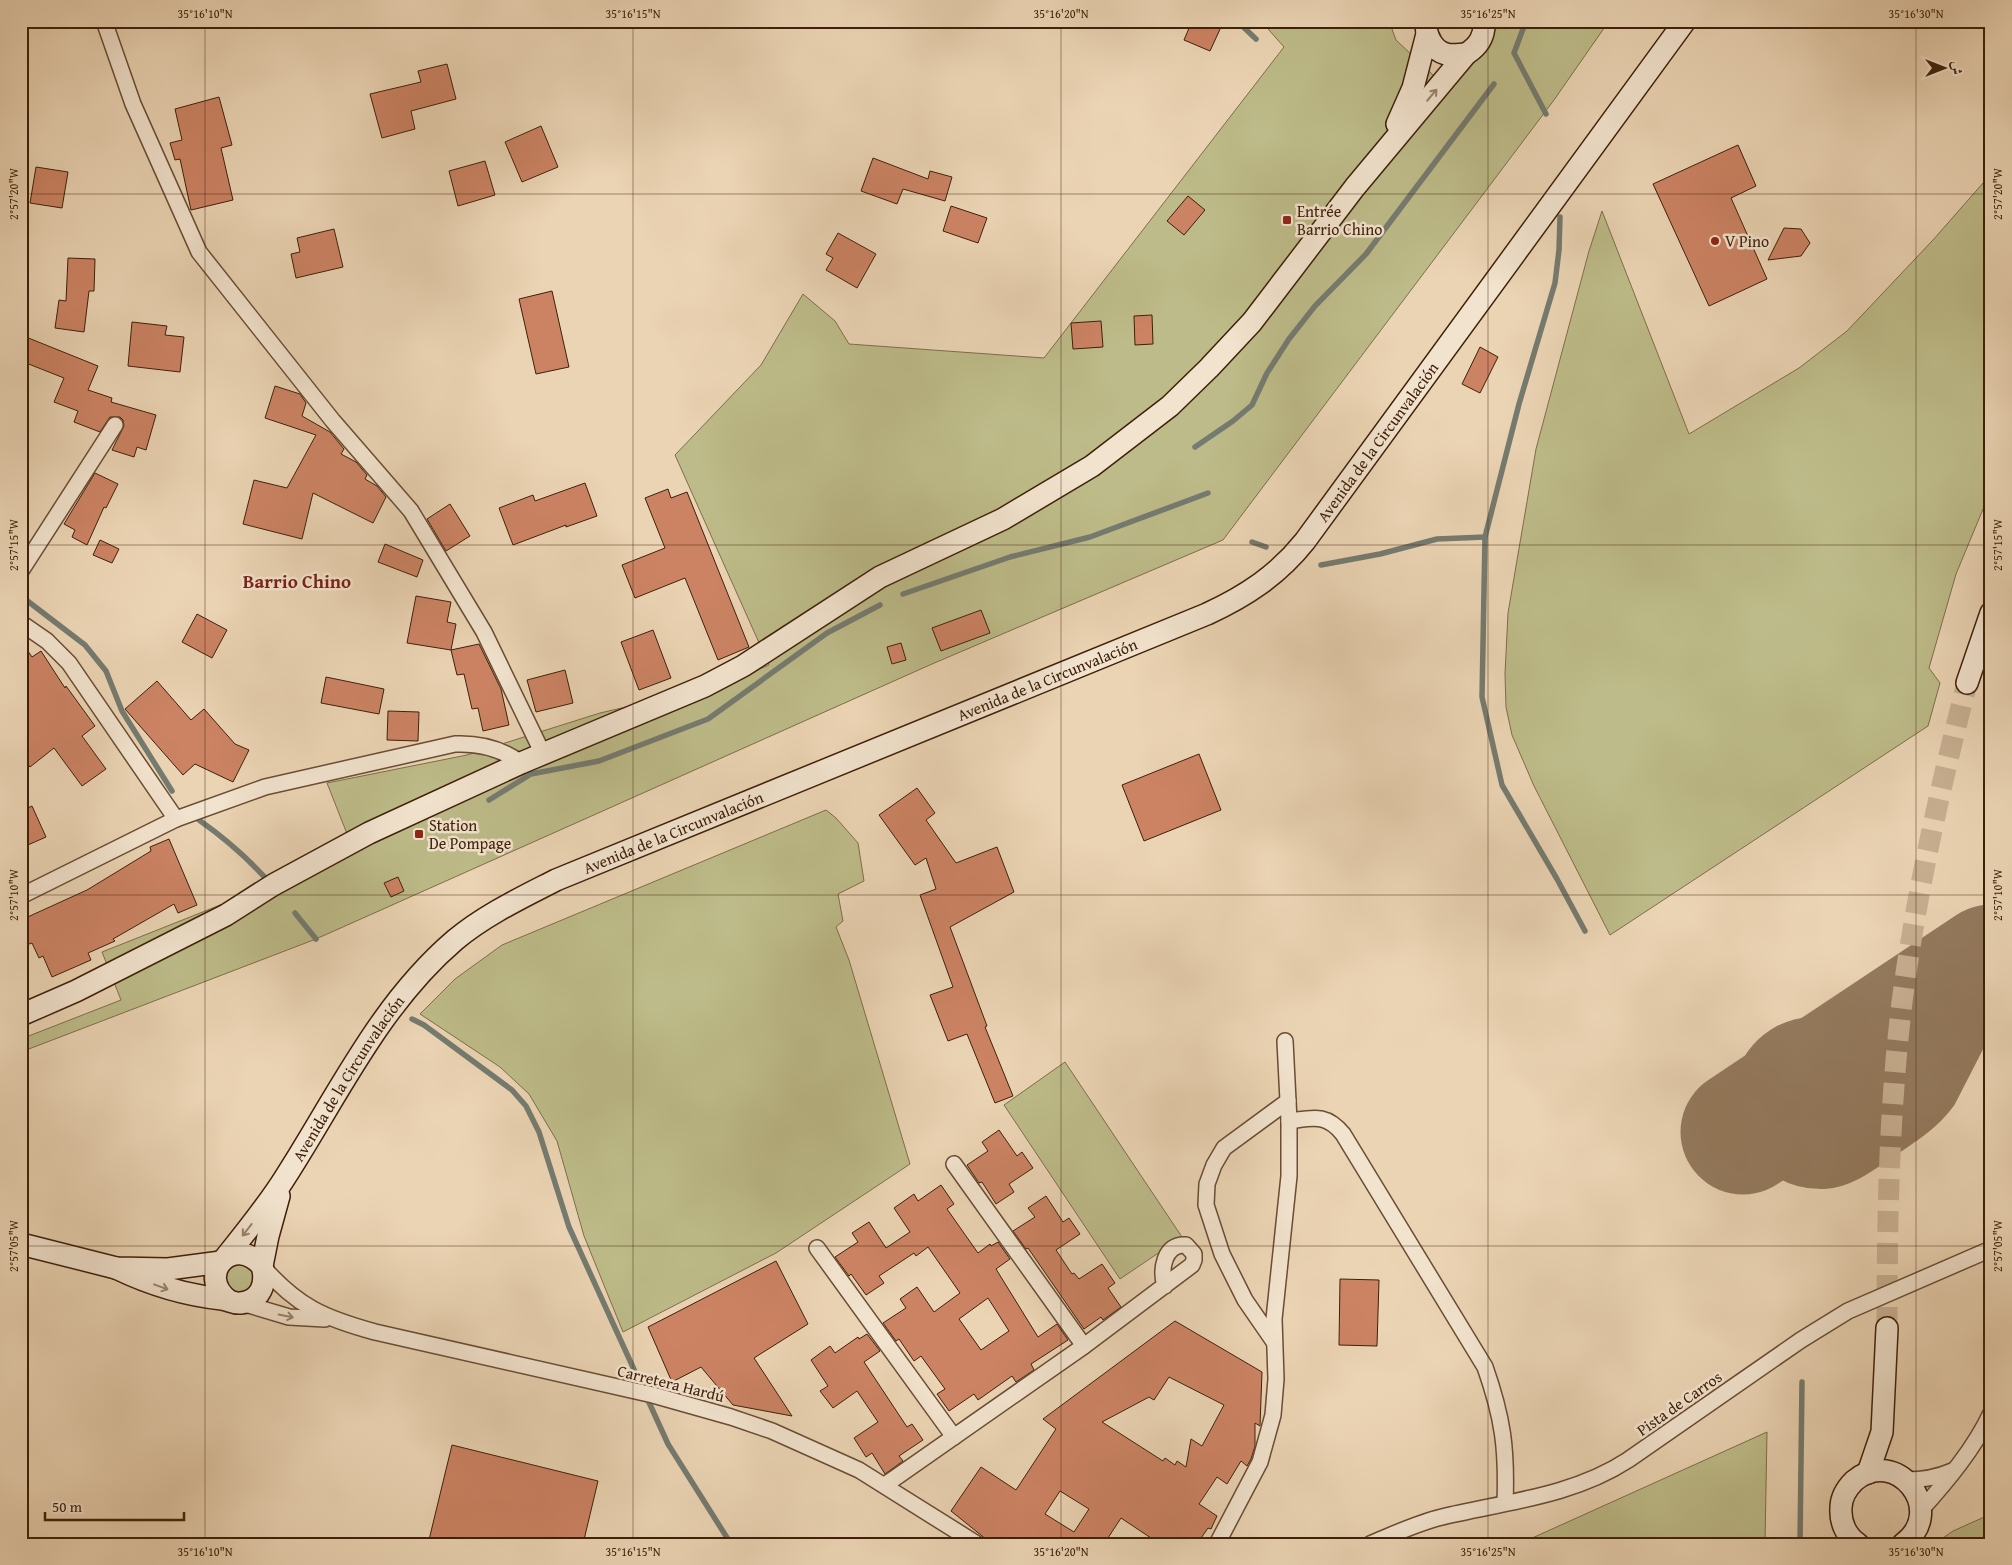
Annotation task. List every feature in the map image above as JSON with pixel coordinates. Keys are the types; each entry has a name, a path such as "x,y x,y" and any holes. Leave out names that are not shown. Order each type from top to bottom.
{"main road":[{"path":"21,1015 76,991 226,914 369,833 521,763 697,689 743,666 880,576 1003,519 1092,466 1170,406 1252,322 1377,158 1466,54 1474,49 1484,32 1484,21"},
{"name":"Avenida de la Circunvalación","path":"286,1177 374,1033 395,1004 423,970 456,939 480,921 556,880 1207,614 1241,597 1279,570 1305,542 1685,21"},
{"path":"1377,158 1404,109 1413,88 1420,66 1426,25"},
{"path":"1426,25 1431,43 1438,50 1447,55 1466,54"},
{"path":"1967,683 1991,613"},
{"path":"235,1302 221,1294 215,1278 223,1260 286,1177"},
{"path":"21,1244 116,1268 142,1281 170,1290 199,1297 235,1302 257,1296 262,1290 264,1274 262,1266 270,1228 286,1177"},
{"path":"116,1268 168,1269 223,1260 232,1254 241,1253 249,1255 262,1266"},
{"path":"1868,1473 1882,1432 1888,1328"},
{"path":"1882,1432 1900,1476 1916,1494 1921,1510 1918,1526 1910,1539 1903,1544"},
{"path":"1858,1544 1845,1530 1841,1518 1841,1505 1845,1493 1853,1482 1868,1473 1886,1471 1900,1476"}],"street":[{"path":"104,21 133,104 199,252 333,421 411,511 484,632 543,754"},
{"path":"21,571 115,425"},
{"path":"21,623 47,642 69,663 176,819"},
{"path":"21,896 176,819 265,787 455,744 477,744 490,747 503,752 521,763"},
{"path":"1217,1544 1254,1476 1269,1434 1275,1397 1274,1319 1289,1176 1289,1121 1285,1041"},
{"path":"1274,1342 1245,1300 1222,1254 1206,1204 1207,1184 1214,1165 1224,1148 1288,1101"},
{"path":"1289,1121 1312,1118 1328,1120 1343,1134 1485,1367 1497,1401 1503,1430 1506,1465 1505,1503"},
{"path":"954,1164 1084,1346"},
{"path":"817,1248 954,1437"},
{"name":"Pista de Carros","path":"1370,1544 1429,1520 1575,1486 1614,1469 1801,1340 1848,1311 1991,1249"},
{"name":"Carretera Hardú","path":"262,1266 294,1297 332,1320"},
{"path":"886,1485 1166,1286"},
{"name":"Carretera Hardú","path":"235,1302 290,1317 332,1320 375,1332 653,1395 731,1417 772,1431 839,1460 886,1485 977,1544"},
{"path":"1921,1510 1953,1470 1991,1413"},
{"path":"1900,1476 1922,1480 1938,1477 1953,1470"}],"shaded area":[{"path":"1261,21 1389,21 1396,40 1450,91 1500,21 1609,21 1554,100 1223,540 932,664 316,939 21,1052 21,1039 121,1000 102,952 258,890 353,849 327,783 467,755 600,713 721,685 769,665 675,455 761,365 803,294 835,321 849,344 1044,358 1284,47"},
{"path":"1991,174 1991,490 1956,574 1929,668 1940,683 1928,726 1610,935 1534,786 1512,735 1506,707 1505,674 1508,613 1536,449 1589,251 1602,211 1689,434 1799,368 1847,331 1933,240"},
{"path":"826,810 836,818 858,843 864,881 838,894 843,921 836,927 849,960 910,1164 776,1253 623,1332 584,1236 557,1141 529,1094 500,1067 420,1014 455,979 502,945"},
{"path":"1065,1062 1182,1237 1120,1279 1004,1105"},
{"path":"234,1263 254,1268 255,1290 233,1295 223,1275"},
{"path":"1767,1432 1765,1544 1522,1544 1530,1539"},
{"path":"1991,1514 1991,1544 1934,1544 1953,1531"}],"building":[{"path":"1192,21 1209,21 1221,27 1210,51 1184,40"},
{"path":"447,64 456,99 411,111 415,129 382,138 370,94 421,82 418,71"},
{"path":"219,97 232,145 221,148 233,200 191,210 180,159 175,160 170,143 182,140 175,109"},
{"path":"541,126 558,167 522,182 505,142"},
{"path":"1738,145 1756,186 1731,198 1767,279 1709,306 1653,184"},
{"path":"873,158 928,179 930,171 952,177 945,201 903,189 897,204 861,191"},
{"path":"485,161 495,195 458,206 449,171"},
{"path":"36,167 68,172 62,208 30,203"},
{"path":"1188,196 1205,210 1184,235 1167,221"},
{"path":"951,206 987,218 978,243 943,231"},
{"path":"1784,228 1801,229 1810,243 1801,256 1768,260"},
{"path":"334,229 343,267 296,278 291,254 300,252 297,238"},
{"path":"838,233 876,254 857,288 826,270 833,258 826,254"},
{"path":"68,258 95,259 94,291 89,291 84,332 55,328 59,300 66,301"},
{"path":"552,291 569,367 536,374 519,299"},
{"path":"1152,315 1153,344 1135,345 1134,316"},
{"path":"1101,321 1103,347 1073,349 1071,323"},
{"path":"132,322 167,326 165,335 184,337 180,372 128,366"},
{"path":"21,335 98,366 88,390 112,398 111,402 156,415 146,450 137,447 134,457 112,450 124,426 123,420 120,417 110,417 100,432 74,422 78,411 54,402 64,378 21,361"},
{"path":"1480,347 1498,357 1480,393 1462,384"},
{"path":"275,386 300,394 306,403 302,416 330,432 344,449 341,454 356,462 367,475 365,479 377,486 386,497 373,523 313,493 302,539 243,524 254,480 287,488 316,435 265,418"},
{"path":"95,473 118,484 106,508 104,507 87,545 72,537 75,530 64,524"},
{"path":"585,483 597,516 566,527 566,525 513,545 499,508 533,495 535,501"},
{"path":"668,489 671,498 687,492 749,647 718,660 685,578 635,598 622,565 665,548 645,498"},
{"path":"450,504 470,536 446,551 427,519"},
{"path":"100,540 119,549 112,563 93,555"},
{"path":"385,544 423,560 417,577 378,562"},
{"path":"416,596 451,602 447,622 456,624 451,650 407,643"},
{"path":"981,610 990,633 941,651 932,628"},
{"path":"197,614 227,630 212,658 182,642"},
{"path":"653,630 671,678 639,690 621,642"},
{"path":"21,641 32,657 41,651 65,688 66,686 95,726 82,736 106,769 82,786 54,748 30,767 21,754"},
{"path":"901,643 906,660 892,664 887,647"},
{"path":"479,644 501,689 509,725 483,731 478,708 472,709 464,674 457,675 451,650"},
{"path":"565,670 573,703 536,712 527,680"},
{"path":"326,677 384,689 379,714 321,703"},
{"path":"157,681 191,720 204,709 235,744 249,750 233,782 195,764 183,775 125,709"},
{"path":"388,711 419,712 418,741 387,740"},
{"path":"1199,754 1221,810 1144,841 1122,785"},
{"path":"917,788 935,813 926,820 956,863 997,847 1014,892 950,927 987,1026 985,1027 1013,1096 995,1103 967,1034 948,1041 930,995 953,987 920,895 936,889 926,858 915,865 879,815"},
{"path":"32,806 46,837 21,848 21,811"},
{"path":"169,839 197,905 178,913 174,904 113,939 115,941 88,953 91,960 52,977 43,956 39,958 32,943 21,947 21,920 87,890 151,851 150,847"},
{"path":"398,877 404,891 391,897 384,883"},
{"path":"999,1130 1017,1156 1022,1152 1033,1168 1009,1184 1014,1192 996,1204 982,1182 979,1183 967,1165 988,1151 982,1142"},
{"path":"941,1185 954,1204 947,1209 978,1253 990,1244 991,1246 998,1242 1010,1259 996,1269 1038,1337 1057,1324 1068,1340 1031,1364 1034,1370 1016,1382 1012,1376 978,1400 974,1394 949,1411 937,1394 945,1389 921,1356 914,1361 899,1339 896,1341 883,1323 906,1308 900,1299 917,1287 934,1312 960,1293 928,1247 916,1256 914,1253 879,1276 884,1283 866,1295 851,1274 849,1276 835,1257 858,1242 852,1233 869,1222 886,1248 910,1232 894,1208 914,1194 918,1201","holes":["988,1298 1009,1331 981,1350 959,1319"]},
{"path":"1046,1196 1063,1222 1069,1218 1080,1234 1056,1250 1072,1274 1074,1273 1079,1279 1102,1264 1115,1283 1108,1288 1121,1307 1103,1320 1101,1317 1084,1329 1028,1248 1026,1249 1013,1231 1035,1217 1028,1208"},
{"path":"776,1261 808,1324 754,1358 792,1416 733,1405 701,1367 672,1382 648,1327"},
{"path":"1340,1279 1379,1280 1377,1346 1339,1345"},
{"path":"1175,1321 1262,1372 1260,1426 1255,1423 1255,1446 1251,1459 1247,1466 1241,1461 1227,1484 1217,1477 1199,1504 1217,1516 1211,1529 1208,1528 1197,1544 1160,1544 1121,1518 1104,1544 992,1544 951,1511 981,1467 1016,1490 1056,1429 1043,1419","holes":["1169,1377 1224,1405 1202,1446 1191,1439 1186,1467 1177,1461 1175,1465 1165,1458 1163,1461 1102,1422 1149,1397 1154,1400","1060,1491 1089,1509 1074,1532 1045,1514"]},
{"path":"867,1334 880,1351 864,1362 907,1427 912,1424 923,1440 899,1456 903,1461 885,1474 872,1453 866,1457 854,1438 878,1422 857,1391 833,1408 820,1391 828,1386 811,1360 830,1346 835,1353 858,1337 859,1339"},
{"path":"452,1445 598,1481 583,1544 428,1544"}],"waterway":[{"path":"1237,21 1256,39"},
{"path":"1526,21 1514,53 1546,114"},
{"path":"1195,447 1233,421 1252,405 1267,373 1289,339 1315,306 1366,254 1494,84"},
{"path":"1560,217 1555,283 1519,404 1485,537 1482,697 1502,785 1585,931"},
{"path":"903,594 1010,557 1090,537 1208,493"},
{"path":"1321,565 1380,554 1437,539 1485,537"},
{"path":"1252,542 1266,547"},
{"path":"21,596 85,645 106,671 122,711 172,791"},
{"path":"489,800 531,774 599,761 708,719 827,633 880,605"},
{"path":"199,820 236,849 270,883"},
{"path":"295,913 316,939"},
{"path":"412,1019 424,1025 512,1090 526,1106 539,1132 569,1227 668,1444 731,1544"},
{"path":"1800,1544 1802,1382"}],"taxiway":[{"path":"1879,1042 1856,1045 1822,1042 1800,1044 1789,1048 1771,1062 1761,1080 1758,1100 1761,1119 1770,1137 1783,1152 1802,1161 1824,1164 1839,1161 1854,1153 1915,1111 1933,1092 1991,979"}],"runway":[{"path":"1743,1132 1991,967"}],"tunnel":[{"path":"1887,1328 1890,1165 1894,1083 1902,1002 1914,921 1930,841 1967,683"}],"place":[{"name":"Entrée Barrio Chino","path":"1287,220"},
{"name":"V Pino","path":"1715,241"},
{"name":"Station De Pompage","path":"419,834"}],"district":[{"name":"Barrio Chino","path":"297,581"}]}
